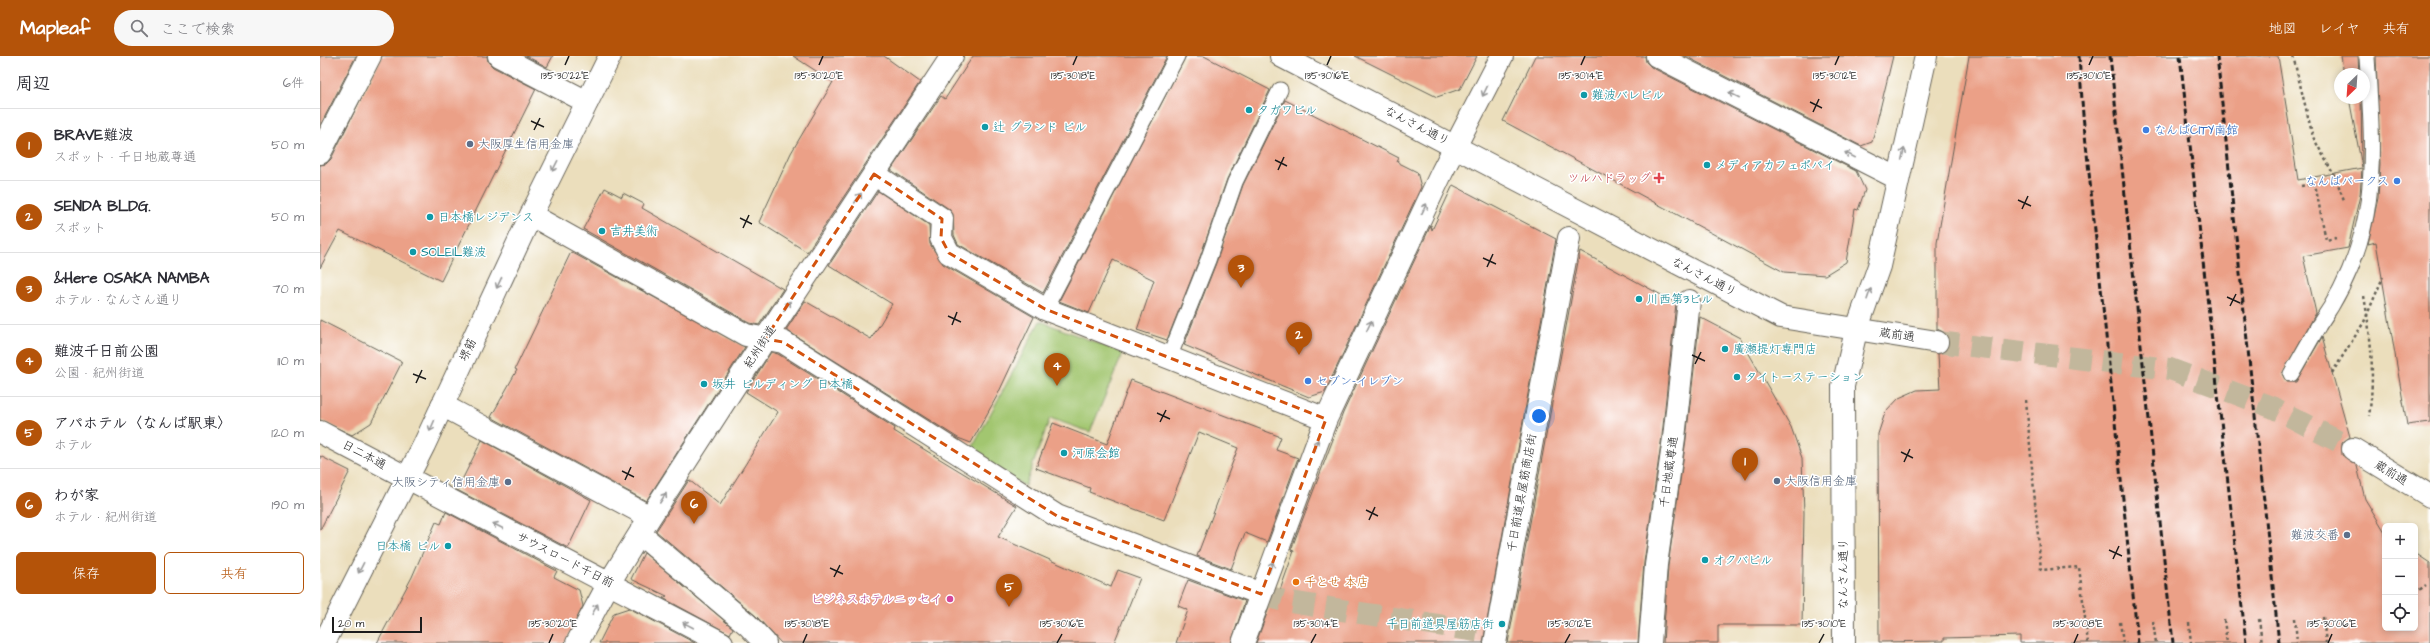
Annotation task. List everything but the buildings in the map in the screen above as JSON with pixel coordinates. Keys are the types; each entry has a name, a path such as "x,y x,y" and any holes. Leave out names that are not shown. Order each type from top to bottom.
{"street":[{"path":"320,153 370,56"},
{"path":"499,56 587,102"},
{"name":"堺筋","path":"324,643 407,478 531,214 610,56"},
{"name":"紀州街道","path":"577,643 609,583 645,525 765,339 952,56"},
{"name":"なんさん通り","path":"1280,56 1456,146 1781,317 1856,331 1843,386 1844,643"},
{"path":"1244,643 1326,419 1422,213 1502,56"},
{"path":"1657,56 1897,178"},
{"path":"1856,331 1879,266 1897,178 1926,56"},
{"path":"874,174 942,219 941,238 949,253 1045,309 1326,419"},
{"path":"531,214 746,335 783,342 1057,516 1261,594"},
{"name":"千日前道具屋筋商店街","path":"1495,643 1568,243"},
{"name":"千日地蔵尊通","path":"1650,643 1656,565 1674,438 1689,301"},
{"name":"蔵前通","path":"1856,331 1897,334 1937,342"},
{"path":"442,405 645,525 765,643"},
{"name":"日二本通","path":"320,432 407,478"},
{"name":"蔵前通","path":"2353,449 2430,496"},
{"name":"サウスロード千日前","path":"407,478 722,643"}],"lane":[{"path":"1045,309 1177,56"},
{"path":"2291,374 2319,325 2335,302 2351,270 2364,230 2372,185 2372,141 2367,58"},
{"path":"1169,358 1208,260 1235,182 1280,90"}],"path":[{"path":"2301,186 2315,184 2324,230"},
{"path":"2332,373 2364,322 2383,277"},
{"path":"2026,400 2041,570 2079,567 2088,643"},
{"path":"2418,591 2426,585"},
{"path":"2324,617 2326,643"},
{"path":"2295,618 2297,643"},
{"path":"2259,619 2262,643"},
{"path":"2224,620 2227,643"},
{"path":"2153,621 2156,643"},
{"path":"2120,622 2123,643"},
{"path":"2189,623 2191,643"}],"highlighted area":[{"path":"874,174 942,219 941,238 949,253 1045,309 1326,419 1261,594 1057,516 783,342 765,339"}],"green space":[{"path":"1040,321 1123,353 1090,432 1050,418 1025,486 969,454"}],"tunnel":[{"path":"1937,342 2170,369 2274,408 2353,449"},
{"path":"1261,594 1284,601 1496,634"}],"railway":[{"path":"2079,56 2083,115 2138,643"},
{"path":"2110,56 2173,643"},
{"path":"2180,56 2246,643"},
{"path":"2217,56 2279,643"}],"place":[{"name":"難波バレビル","path":"1584,95"},
{"name":"タガワビル","path":"1249,110"},
{"name":"辻 グランド ビル","path":"985,127"},
{"name":"なんばCITY南館","path":"2146,130"},
{"name":"大阪厚生信用金庫","path":"470,144"},
{"name":"メディアカフェポパイ","path":"1707,165"},
{"name":"ツルハドラッグ","path":"1659,178"},
{"name":"なんばパークス","path":"2397,181"},
{"name":"日本橋レジデンス","path":"430,217"},
{"name":"吉井美術","path":"602,231"},
{"name":"SOLEIL難波","path":"413,252"},
{"name":"&Here OSAKA NAMBA","path":"1241,288"},
{"name":"川西第3ビル","path":"1639,299"},
{"name":"廣瀬提灯専門店","path":"1725,349"},
{"name":"SENDA BLDG.","path":"1299,355"},
{"name":"タイトーステーション","path":"1737,377"},
{"name":"セブン-イレブン","path":"1308,381"},
{"name":"坂井 ビルディング 日本橋","path":"704,384"},
{"name":"難波千日前公園","path":"1057,386"},
{"name":"河原会館","path":"1064,453"},
{"name":"BRAVE難波","path":"1745,481"},
{"name":"大阪信用金庫","path":"1777,481"},
{"name":"大阪シティ信用金庫","path":"508,482"},
{"name":"わが家","path":"694,524"},
{"name":"難波交番","path":"2347,535"},
{"name":"日本橋 ビル","path":"448,546"},
{"name":"オクバビル","path":"1705,560"},
{"name":"千とせ 本店","path":"1296,582"},
{"name":"ビジネスホテルニッセイ","path":"950,599"},
{"name":"アパホテル〈なんば駅東〉","path":"1009,607"},
{"name":"千日前道具屋筋店街","path":"1502,624"}]}
